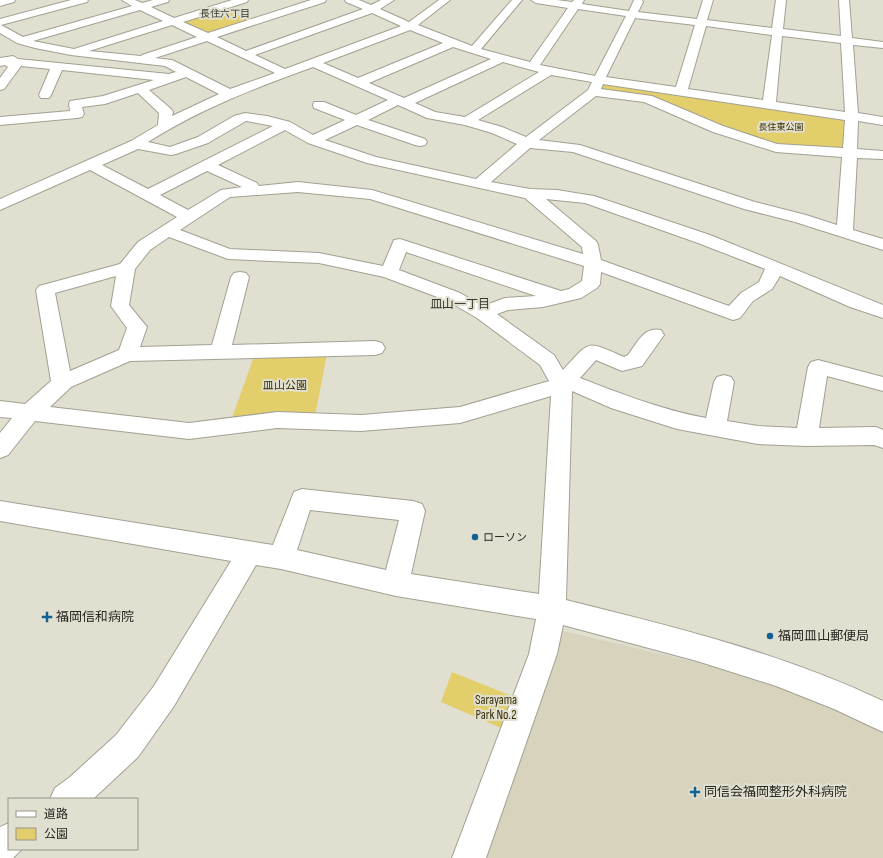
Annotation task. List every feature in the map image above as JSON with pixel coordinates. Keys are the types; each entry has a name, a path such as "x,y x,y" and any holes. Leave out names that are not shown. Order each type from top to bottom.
{"street":[{"path":"0,3 10,0"},
{"path":"0,22 83,0"},
{"path":"127,0 285,73"},
{"path":"7,45 164,0"},
{"path":"71,52 243,0"},
{"path":"140,59 321,0"},
{"path":"350,0 410,26 474,51 647,99 718,129 776,148 849,154 883,155"},
{"path":"244,54 371,9 389,0"},
{"path":"0,205 136,144 164,127 229,94 410,26 445,0"},
{"path":"474,51 517,0"},
{"path":"536,0 577,3 631,14 883,45"},
{"path":"479,184 596,86 639,0"},
{"path":"681,92 708,0"},
{"path":"769,104 780,0"},
{"path":"844,0 852,117 845,233"},
{"path":"533,67 577,3"},
{"path":"0,28 22,41 51,48 71,52 168,63 229,94"},
{"path":"357,82 453,43"},
{"path":"4,62 51,48"},
{"path":"313,140 356,120 501,59"},
{"path":"4,62 170,78"},
{"path":"1,85 15,66 4,62"},
{"path":"314,63 432,115 467,121 497,130 527,143 575,148 750,206 800,218 883,245"},
{"path":"45,95 57,67"},
{"path":"467,121 549,71"},
{"path":"0,121 77,114 75,104 105,100 187,72"},
{"path":"596,86 681,92 883,121"},
{"path":"142,87 144,93 166,112 164,127"},
{"path":"319,105 356,120 420,142"},
{"path":"136,144 171,151 203,140 239,119 245,118 267,120 285,125 313,140 372,160 530,194 557,195 588,199 704,239 857,303 883,312"},
{"path":"147,196 285,125"},
{"path":"89,164 189,217"},
{"path":"206,165 252,186 254,190"},
{"path":"127,354 137,327 120,306 126,268 144,246 226,193 298,187 372,195 593,263 733,314 747,297 766,285 775,268"},
{"path":"482,313 505,304 543,301 575,294 591,284 593,263 590,245 530,194"},
{"path":"167,231 228,254 320,258 388,273 454,297 482,313 547,360 562,385 552,609 543,654 469,858"},
{"path":"388,273 400,244 560,297"},
{"path":"62,384 45,290 126,268"},
{"path":"220,352 240,277"},
{"path":"562,385 593,351 622,364 635,361 654,335"},
{"path":"0,449 29,413 62,384 127,354 375,348"},
{"path":"807,437 818,367 883,384"},
{"path":"715,428 724,382"},
{"path":"0,409 189,431 277,420 361,423 460,415 573,383 619,402 677,421 715,428 758,435 807,437 876,436 883,439"},
{"path":"281,558 302,499 413,511 396,584"},
{"path":"0,511 249,554 281,558 396,584 552,609 697,647 776,672 842,697 883,717"},
{"path":"67,798 81,788 127,746 164,696 249,554"},
{"path":"0,847 8,841"}],"shaded area":[{"name":"同信会福岡整形外科病院","path":"559,630 733,671 820,701 883,731 883,858 485,858"}],"green space":[{"path":"218,7 254,22 207,37 173,21"},
{"name":"長住東公園","path":"598,82 852,117 849,154 776,148 665,106 593,92"},
{"name":"皿山公園","path":"328,349 314,421 229,426 256,351"},
{"name":"Sarayama Park No.2","path":"452,672 519,699 508,731 441,702"}],"place":[{"name":"ローソン","path":"475,537"},
{"name":"福岡信和病院","path":"47,617"},
{"name":"福岡皿山郵便局","path":"770,636"},
{"name":"同信会福岡整形外科病院","path":"695,792"}],"district":[{"name":"長住六丁目","path":"225,14"},
{"name":"皿山一丁目","path":"460,304"}]}
